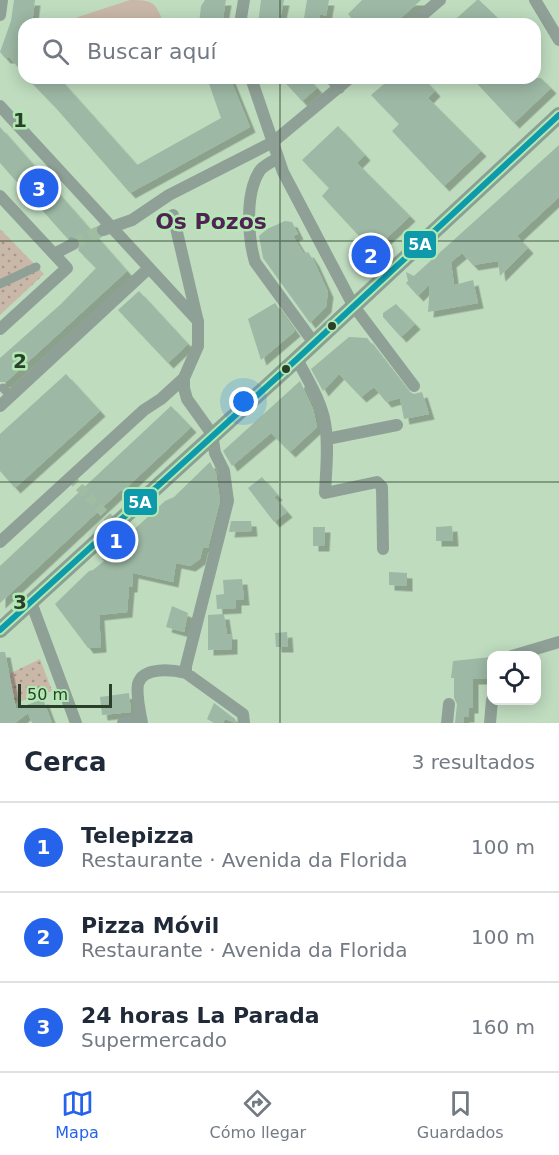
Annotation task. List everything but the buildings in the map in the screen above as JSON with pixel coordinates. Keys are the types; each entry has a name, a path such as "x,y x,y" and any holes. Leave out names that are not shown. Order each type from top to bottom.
{"main road":[{"path":"0,630 212,434 297,359 559,115"}],"street":[{"path":"0,15 2,0"},
{"path":"241,18 244,0"},
{"path":"419,18 440,0"},
{"path":"535,0 559,40"},
{"path":"253,84 283,172 353,305 414,386"},
{"path":"107,228 132,220 169,195 273,142 334,84"},
{"path":"0,106 107,228 149,268 198,322"},
{"path":"278,158 260,169 252,189 249,223 251,248 255,262 314,343"},
{"path":"0,196 67,268 0,329"},
{"path":"173,215 198,322 198,346 184,378 184,388 187,399 212,434 215,453 224,471 228,501 186,673"},
{"path":"54,254 74,244"},
{"path":"0,284 36,267"},
{"path":"0,406 7,392 149,268"},
{"path":"297,359 325,421 327,439 325,493 377,482 382,487 383,549"},
{"path":"0,542 144,410 161,399 184,378"},
{"path":"327,439 397,425"},
{"path":"31,602 76,723"},
{"path":"529,651 559,642"},
{"path":"123,723 142,721 138,686 141,679 146,674 157,671 174,670 186,673 243,714 244,723"},
{"path":"447,723 449,704"},
{"path":"490,723 492,705"}],"shaded area":[{"path":"130,0 153,4 161,18 76,18"},
{"path":"0,229 44,274 0,315"},
{"path":"40,659 52,691 15,703 9,674"}],"tunnel":[{"path":"73,244 103,230"},
{"path":"70,477 115,525"}],"transit line":[{"name":"5A","path":"0,630 297,359 559,115"}],"place":[{"name":"24 horas La Parada","path":"39,188"},
{"name":"Pizza Móvil","path":"371,255"},
{"name":"Telepizza","path":"116,540"}],"district":[{"name":"Os Pozos","path":"211,221"}]}
